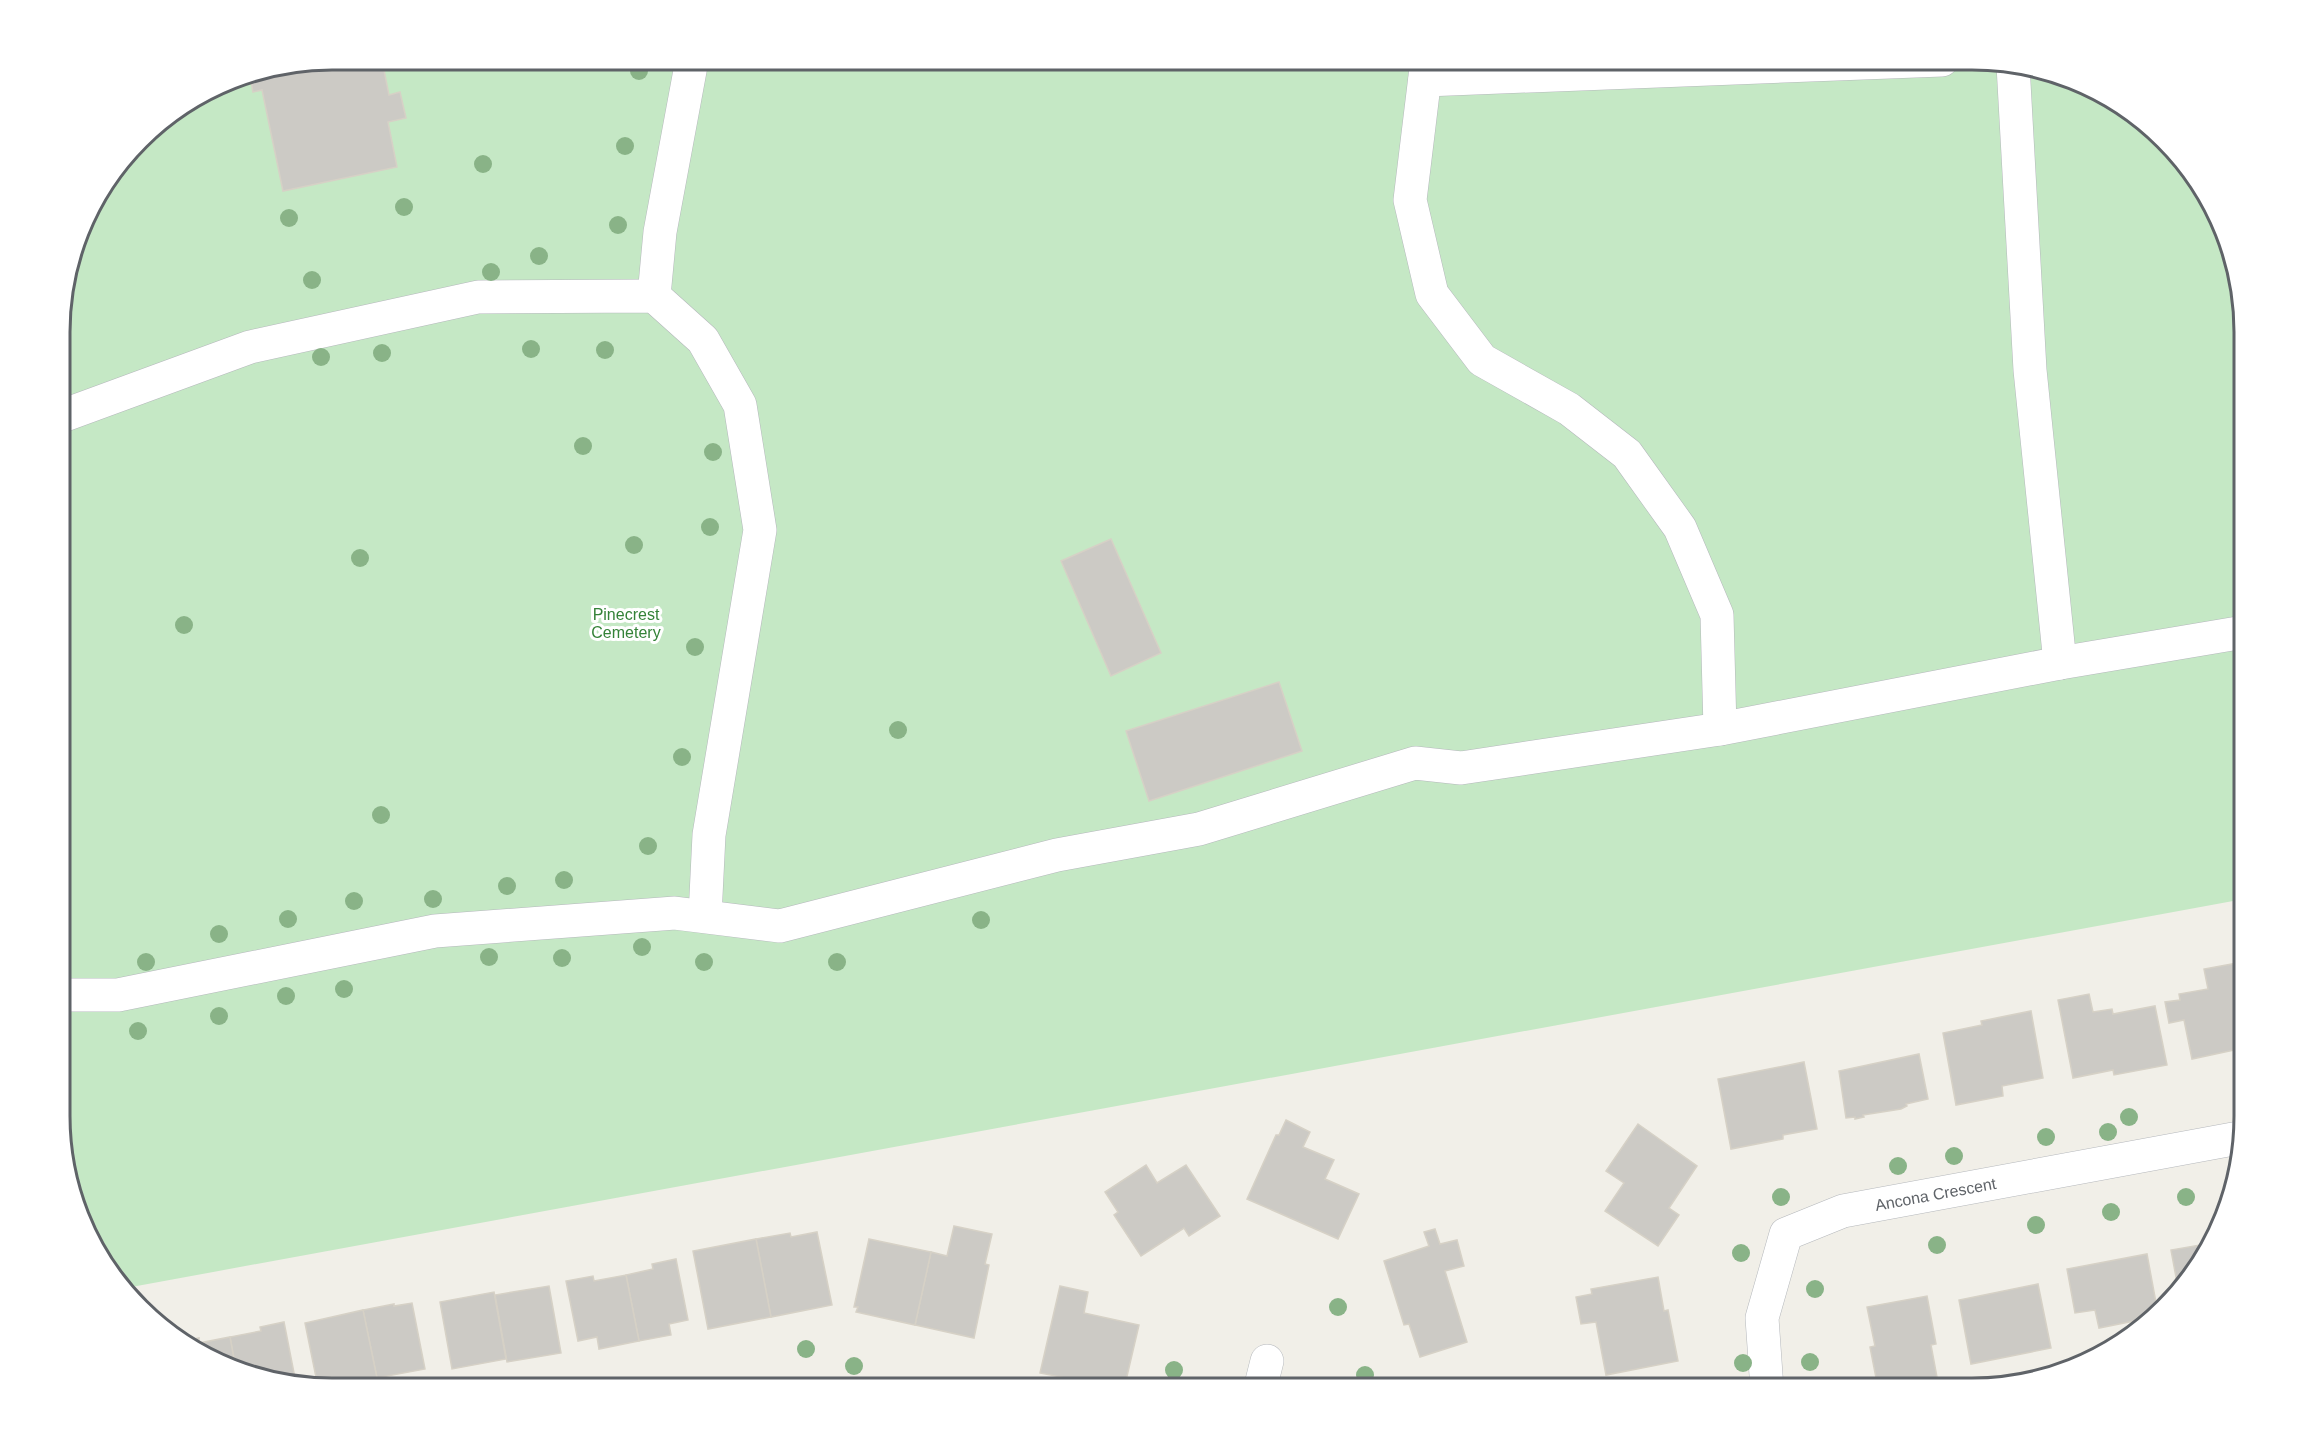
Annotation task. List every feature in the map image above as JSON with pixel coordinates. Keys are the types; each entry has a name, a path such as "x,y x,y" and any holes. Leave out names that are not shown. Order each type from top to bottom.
{"street":[{"path":"654,296 660,232 690,70"},
{"path":"1426,70 1410,200 1432,294 1482,360 1569,409 1627,454 1680,528 1717,615 1720,729"},
{"path":"2014,74 2030,370 2060,663"},
{"path":"70,413 250,347 478,297 654,296 703,340 740,405 760,530 709,835 705,916"},
{"path":"70,995 118,994 435,931 675,913 780,926 1057,855 1198,829 1415,763 1461,768 1720,729 2060,663 2234,634"},
{"name":"Ancona Crescent","path":"1766,1378 1762,1318 1785,1234 1843,1211 2233,1139"}],"green space":[{"name":"Pinecrest Cemetery","path":"1973,70 2041,79 2089,97 2132,125 2158,147 2180,173 2208,216 2226,264 2234,315 2234,901 133,1287 97,1233 84,1201 73,1151 70,1117 70,332 79,264 90,232 106,201 135,160 160,135 201,106 232,90 264,79 315,71"}],"building":[{"path":"332,70 384,70 389,95 400,92 406,118 388,122 397,167 283,191 262,90 253,92 251,83 298,73"},
{"path":"1111,539 1161,653 1111,676 1061,561"},
{"path":"1279,682 1302,751 1149,801 1126,731"},
{"path":"2234,964 2234,1050 2192,1059 2184,1020 2169,1023 2165,1002 2180,1000 2179,994 2208,989 2204,969"},
{"path":"2089,994 2093,1012 2112,1009 2113,1014 2155,1006 2167,1065 2114,1075 2113,1070 2073,1078 2058,1000"},
{"path":"2031,1011 2043,1078 2002,1086 2003,1096 1956,1105 1943,1033 1982,1025 1981,1021"},
{"path":"1919,1054 1928,1099 1906,1104 1907,1106 1901,1109 1863,1115 1864,1117 1855,1119 1855,1117 1846,1118 1839,1071"},
{"path":"1804,1062 1817,1129 1783,1135 1783,1139 1731,1149 1718,1079"},
{"path":"1286,1120 1310,1132 1303,1147 1334,1160 1325,1179 1359,1194 1338,1239 1247,1199 1276,1135 1279,1135"},
{"path":"1638,1124 1697,1166 1669,1208 1679,1215 1658,1246 1605,1211 1624,1183 1606,1171"},
{"path":"1146,1165 1157,1183 1186,1165 1220,1216 1189,1236 1184,1228 1141,1256 1114,1215 1118,1212 1105,1192"},
{"path":"954,1226 992,1234 985,1264 989,1265 974,1338 915,1325 931,1252 947,1256"},
{"path":"1435,1229 1440,1244 1457,1240 1464,1266 1445,1271 1467,1342 1420,1357 1409,1324 1404,1325 1384,1261 1429,1246 1424,1232"},
{"path":"817,1232 832,1305 771,1317 756,1239 790,1233 791,1237"},
{"path":"756,1239 771,1317 708,1329 693,1251"},
{"path":"869,1239 931,1252 915,1325 856,1312 858,1307 854,1307"},
{"path":"2201,1245 2177,1280 2171,1250"},
{"path":"2147,1254 2156,1304 2137,1320 2099,1328 2095,1310 2075,1313 2067,1269"},
{"path":"676,1259 688,1320 669,1324 671,1335 639,1341 626,1275 653,1269 652,1264"},
{"path":"626,1275 639,1341 599,1349 597,1337 578,1341 566,1281 593,1276 594,1281"},
{"path":"1658,1277 1664,1311 1668,1310 1678,1361 1606,1375 1596,1322 1581,1324 1576,1297 1592,1294 1591,1289"},
{"path":"2038,1284 2051,1348 1971,1364 1959,1300"},
{"path":"549,1286 561,1353 507,1362 495,1295"},
{"path":"1060,1286 1088,1292 1084,1313 1139,1325 1127,1378 1066,1378 1040,1373"},
{"path":"494,1292 506,1359 452,1369 440,1302"},
{"path":"1927,1296 1936,1344 1931,1345 1937,1378 1876,1378 1870,1347 1875,1346 1867,1307"},
{"path":"412,1303 425,1369 377,1378 363,1310"},
{"path":"363,1310 377,1378 316,1378 305,1323"},
{"path":"284,1322 295,1375 264,1370 234,1360 230,1337 261,1331 260,1327"},
{"path":"230,1337 234,1360 216,1352 201,1343"}]}
